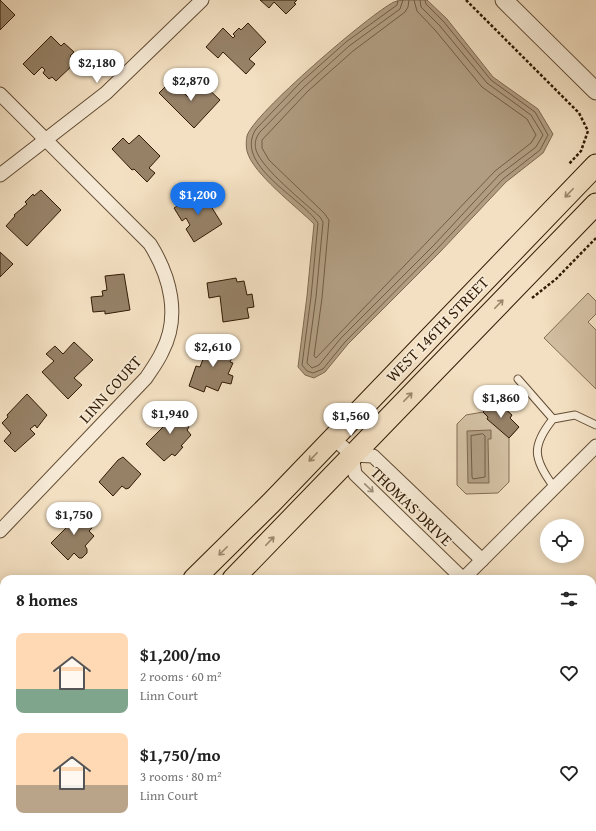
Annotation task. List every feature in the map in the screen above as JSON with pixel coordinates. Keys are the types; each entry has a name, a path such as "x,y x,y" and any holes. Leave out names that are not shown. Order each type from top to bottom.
{"main road":[{"name":"WEST 146TH STREET","path":"198,575 596,164"},
{"name":"WEST 146TH STREET","path":"237,575 596,204"}],"street":[{"path":"0,175 47,140 116,84 202,0"},
{"path":"504,0 596,91"},
{"name":"LINN COURT","path":"0,94 150,244 158,257 169,282 172,300 172,316 163,351 146,378 0,532"},
{"path":"332,437 352,455"},
{"path":"467,575 596,446"},
{"name":"THOMAS DRIVE","path":"459,575 355,474 352,455 373,456 477,565"}],"lane":[{"path":"518,379 553,419"},
{"path":"554,488 540,464 536,446 544,430 553,419 575,415 596,425"}],"path":[{"path":"466,0 579,113 588,131"}],"shaded area":[{"path":"588,293 596,301 596,314 588,322 596,330 596,389 544,338"},
{"path":"495,400 512,415 510,418 519,427 509,438 509,482 498,493 466,494 457,485 457,424 466,415 483,412"}],"water":[{"path":"401,0 427,0 447,19 493,77 538,109 553,134 543,153 506,182 440,252 348,344 325,372 314,378 305,375 298,367 314,224 257,169 247,151 247,136 254,125 290,87 314,65 381,10 394,2"},
{"path":"491,430 491,439 488,439 489,483 468,483 467,431"}],"building":[{"path":"0,0 15,15 0,30"},
{"path":"260,0 297,0 294,3 296,4 286,14 274,2 269,8"},
{"path":"248,23 266,42 249,59 255,64 246,74 223,52 218,58 206,47 223,28 233,38 235,36 233,34 239,28 241,30"},
{"path":"51,36 61,46 64,43 74,52 70,56 77,61 56,81 52,77 49,79 43,73 45,70 42,67 34,75 23,64"},
{"path":"171,81 188,97 190,95 188,93 202,83 220,100 194,128 159,93"},
{"path":"139,135 160,156 149,168 155,173 147,182 134,169 132,170 112,149 123,138 129,144"},
{"path":"41,190 61,210 27,246 6,226 15,216 14,215 27,204 25,202 33,194 34,196"},
{"path":"201,190 222,224 194,242 186,229 190,225 186,218 182,221 174,208"},
{"path":"0,252 13,264 0,277"},
{"path":"124,274 130,310 105,314 105,311 93,312 91,297 103,296 102,291 107,290 105,276"},
{"path":"236,278 237,282 244,281 247,295 252,294 254,307 247,308 249,318 223,322 220,296 209,298 207,283"},
{"path":"210,341 235,351 230,362 233,363 228,374 233,376 231,384 222,382 218,391 206,386 204,392 189,386 196,366 200,367"},
{"path":"74,342 93,360 74,378 82,385 68,399 42,372 54,361 46,354 55,346 63,354"},
{"path":"27,394 47,415 37,428 35,425 30,429 35,434 15,452 4,441 11,433 2,423 8,417 7,415"},
{"path":"495,400 512,415 510,418 519,427 509,438 487,419 488,417 483,412"},
{"path":"167,407 185,422 189,427 187,430 191,435 181,446 183,447 175,456 172,454 164,461 146,444 165,425 157,417"},
{"path":"123,457 141,474 129,488 126,489 122,486 113,496 99,482 118,460"},
{"path":"70,507 88,522 92,528 89,531 94,536 85,546 87,553 82,558 79,558 74,553 68,560 51,543 68,526 60,518"}]}
